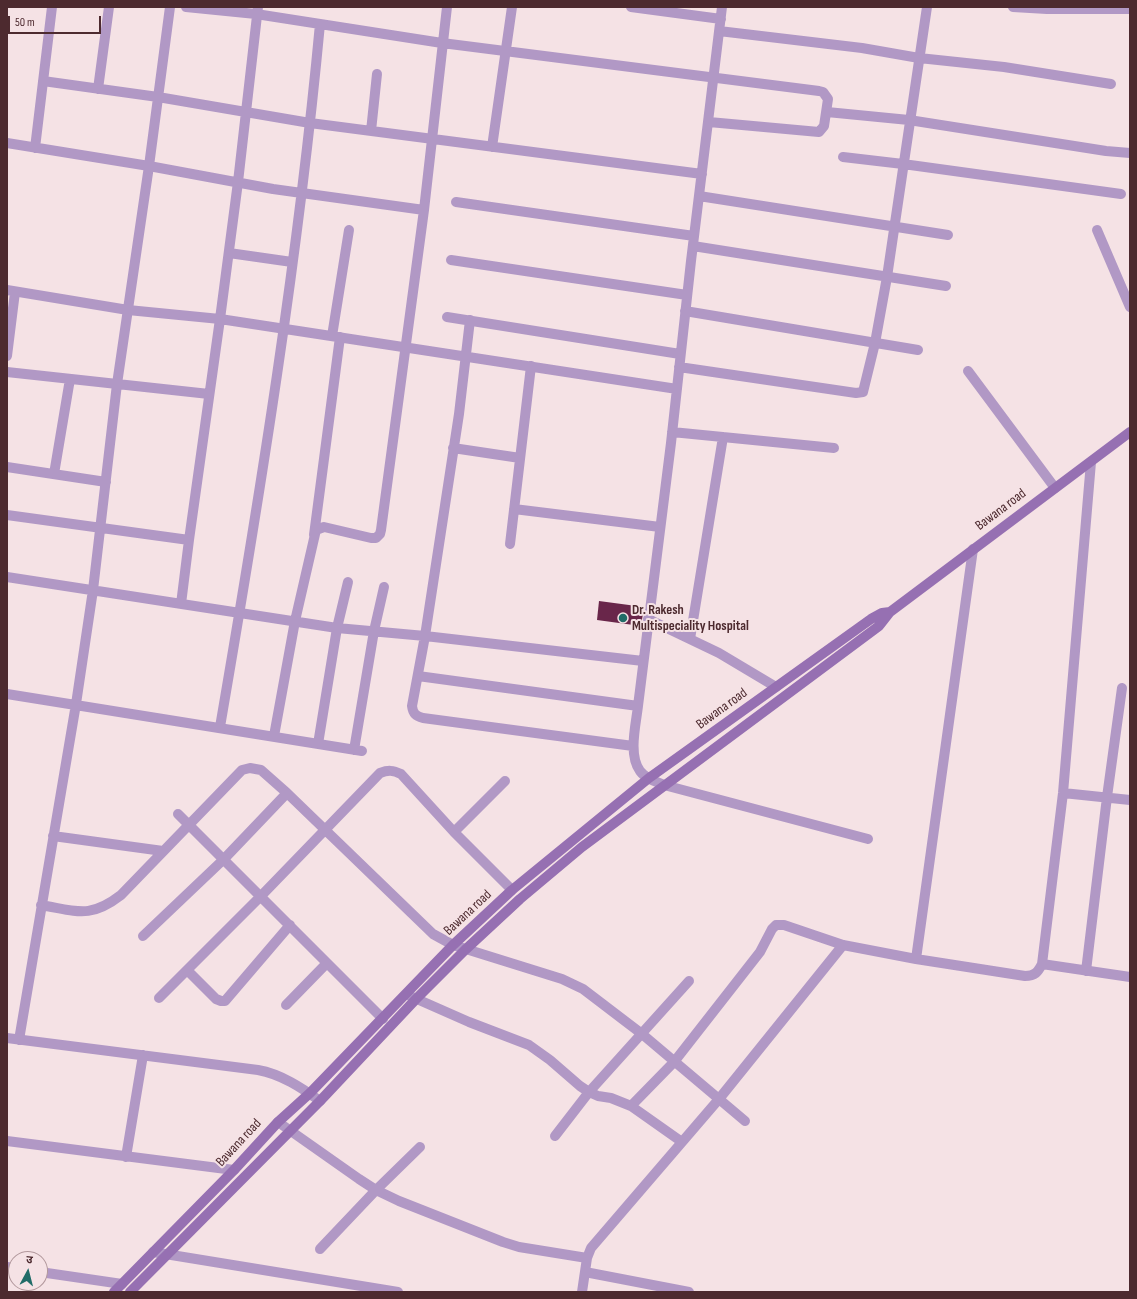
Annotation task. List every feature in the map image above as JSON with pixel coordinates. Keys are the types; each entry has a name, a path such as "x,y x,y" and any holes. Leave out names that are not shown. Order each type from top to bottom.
{"street":[{"path":"35,148 52,7"},
{"path":"98,89 109,7"},
{"path":"19,1040 76,704 93,590 118,384 150,166 170,7"},
{"path":"186,7 257,11 320,24 442,43 823,92 828,99 827,112 822,130 815,133 709,122"},
{"path":"314,535 316,530 324,527 371,538 376,538 380,534 424,210 447,7"},
{"path":"492,147 512,7"},
{"path":"631,7 721,19"},
{"path":"722,7 633,746 636,762 640,772 664,785 868,838"},
{"path":"679,367 860,393 863,392 875,343 887,277 909,120 927,7"},
{"path":"1013,7 1047,9 1130,9"},
{"path":"181,604 188,540 229,253 247,112 257,11"},
{"path":"220,727 263,469 310,123 320,24"},
{"path":"719,30 862,48 919,58 1004,67 1111,84"},
{"path":"371,131 377,74"},
{"path":"43,81 158,97 310,123 702,174"},
{"path":"827,112 909,120 1106,151 1130,153"},
{"path":"7,143 238,182 424,210"},
{"path":"843,157 1121,194"},
{"path":"699,196 948,236"},
{"path":"456,202 694,236"},
{"path":"274,736 295,621 314,535 349,230"},
{"path":"1097,230 1130,307"},
{"path":"693,246 946,286"},
{"path":"229,253 292,262"},
{"path":"451,260 687,295"},
{"path":"7,356 11,291 128,310 220,319 283,328 677,389"},
{"path":"685,311 918,350"},
{"path":"447,317 680,354"},
{"path":"470,320 454,448 425,636 412,706 413,712 417,716 423,718 633,746"},
{"path":"510,544 531,366"},
{"path":"968,371 1055,488"},
{"path":"7,372 210,394"},
{"path":"54,474 70,379"},
{"path":"672,432 834,448"},
{"name":"Bawana road","path":"130,1292 320,1101 416,999 465,950 520,899 582,847 879,626 890,612 1130,432"},
{"path":"690,639 723,437"},
{"path":"454,448 520,458"},
{"path":"631,1106 674,1062 760,952 772,929 776,925 784,925 844,945 916,960 1025,976 1032,976 1038,973 1042,964 1064,793 1091,462"},
{"path":"7,467 106,482"},
{"path":"514,509 660,527"},
{"path":"7,516 188,540"},
{"path":"916,960 973,549"},
{"path":"7,577 337,628 425,636 643,661"},
{"path":"318,744 337,628 348,582"},
{"path":"7,694 358,750 374,631 384,587"},
{"name":"Bawana road","path":"114,1292 234,1170 278,1122 310,1093 453,946 512,890 649,778 871,619 882,613 890,612"},
{"path":"648,619 719,653 776,687"},
{"path":"418,676 638,706"},
{"path":"1086,971 1122,688"},
{"path":"41,905 81,912 91,911 108,905 121,895 188,824 242,770 250,768 261,770 288,793 433,934 453,946 573,984 583,989 642,1034 745,1121"},
{"path":"159,998 261,896 380,773 387,770 395,771 401,774 454,832 512,890"},
{"path":"454,832 505,781"},
{"path":"143,936 224,859 288,793"},
{"path":"1064,793 1130,800"},
{"path":"618,804 626,814"},
{"path":"178,814 383,1019"},
{"path":"53,836 163,851"},
{"path":"187,970 216,999 225,1001 290,925"},
{"path":"582,1292 587,1258 591,1248 719,1099 844,945"},
{"path":"286,1005 327,962"},
{"path":"1042,964 1130,977"},
{"path":"555,1136 589,1092 689,982"},
{"path":"406,994 469,1022 528,1045 550,1060 589,1092 598,1096 617,1100 631,1106 682,1142"},
{"path":"7,1038 269,1072 310,1093 320,1101"},
{"path":"126,1157 143,1056"},
{"path":"278,1122 359,1179 376,1190 399,1201 519,1247 587,1258"},
{"path":"7,1141 234,1170"},
{"path":"320,1249 376,1190 420,1147"},
{"path":"153,1252 398,1292"},
{"path":"585,1272 689,1292"},
{"path":"48,1273 122,1284"}],"building":[{"path":"599,601 644,607 641,626 597,620"}],"place":[{"name":"Dr. Rakesh Multispeciality Hospital","path":"623,618"}]}
